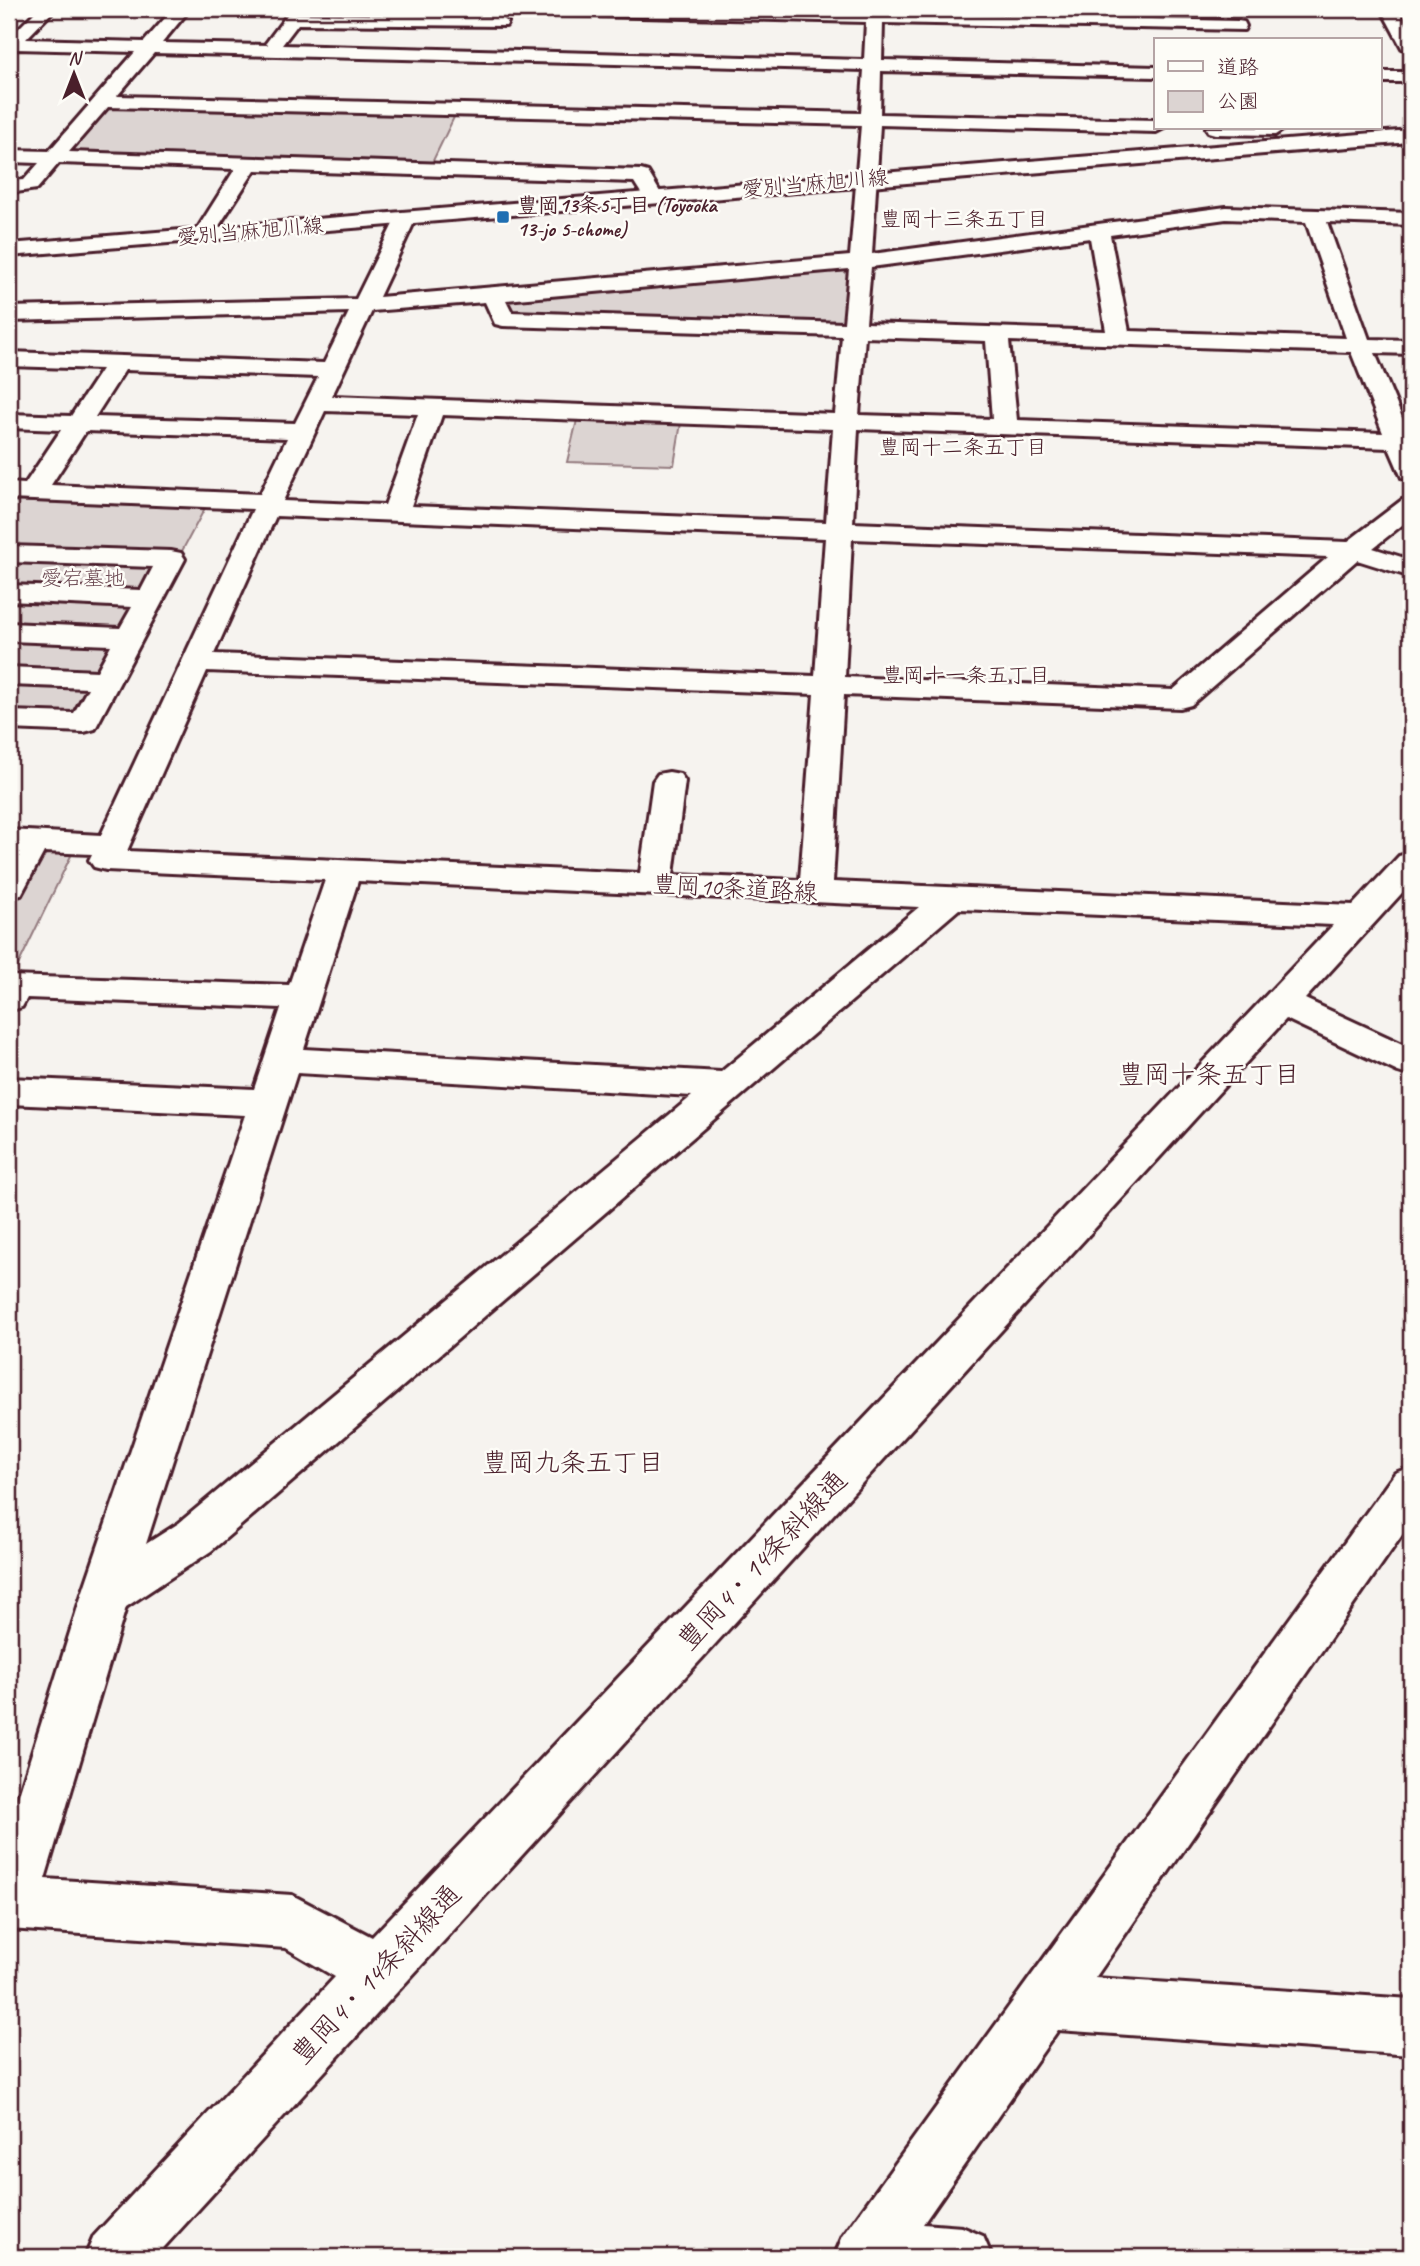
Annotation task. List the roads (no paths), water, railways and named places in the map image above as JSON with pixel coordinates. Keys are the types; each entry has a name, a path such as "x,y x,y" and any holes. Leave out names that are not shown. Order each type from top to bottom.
{"street":[{"path":"10,45 47,9"},
{"path":"9,187 30,185 182,9"},
{"path":"275,43 293,19 464,22 506,13 874,13 1240,33 1231,9"},
{"path":"1389,9 1411,48"},
{"path":"447,133 483,55 506,13"},
{"path":"816,892 838,530 853,328 868,179 874,13"},
{"path":"451,47 464,22"},
{"path":"10,45 1154,72"},
{"path":"1382,77 1411,78"},
{"path":"104,101 1154,126"},
{"path":"1236,130 1277,134"},
{"name":"愛別当麻旭川線","path":"9,250 868,179 1277,134 1411,136"},
{"path":"9,156 249,163 432,163 640,176 653,197"},
{"path":"204,234 249,163"},
{"path":"9,314 365,305 493,295 860,261 1226,213 1411,219"},
{"path":"1314,216 1360,345 1411,473"},
{"path":"109,853 267,505 406,218"},
{"path":"1099,231 1119,337"},
{"path":"493,295 503,319 997,332 1411,347"},
{"path":"997,332 1005,426"},
{"path":"9,359 333,370"},
{"path":"21,492 78,424 118,363"},
{"path":"317,403 1400,441"},
{"path":"395,513 432,408"},
{"path":"9,421 304,431"},
{"path":"21,492 395,513 1353,550 1411,569"},
{"path":"197,662 1180,699 1353,550 1411,506"},
{"path":"9,554 172,559 84,723 9,720"},
{"path":"9,593 150,599"},
{"path":"9,632 130,637"},
{"path":"9,676 107,680"},
{"path":"655,884 668,781"},
{"path":"9,888 21,840"},
{"name":"豊岡10条道路線","path":"21,840 109,853 345,870 1363,916"},
{"name":"豊岡4・14条斜線通","path":"115,2257 378,1970 1411,863"},
{"path":"345,870 106,1594 10,1903 292,1922 378,1970"},
{"path":"106,1594 195,1537 949,899"},
{"path":"9,999 15,986 303,998"},
{"path":"1283,1003 1411,1063"},
{"path":"282,1060 729,1085"},
{"path":"9,1091 268,1103"},
{"path":"867,2254 1411,1486"},
{"path":"1047,2002 1411,2027"},
{"path":"867,2254 962,2257"}],"place":[{"name":"豊岡13条5丁目 (Toyooka 13-jo 5-chome)","path":"503,217"}],"district":[{"name":"豊岡十三条五丁目","path":"964,219"},
{"name":"豊岡十二条五丁目","path":"963,447"},
{"name":"豊岡十一条五丁目","path":"966,675"},
{"name":"豊岡十条五丁目","path":"1209,1074"},
{"name":"豊岡九条五丁目","path":"573,1462"}],"park label":[{"name":"愛宕墓地","path":"83,578"}]}
